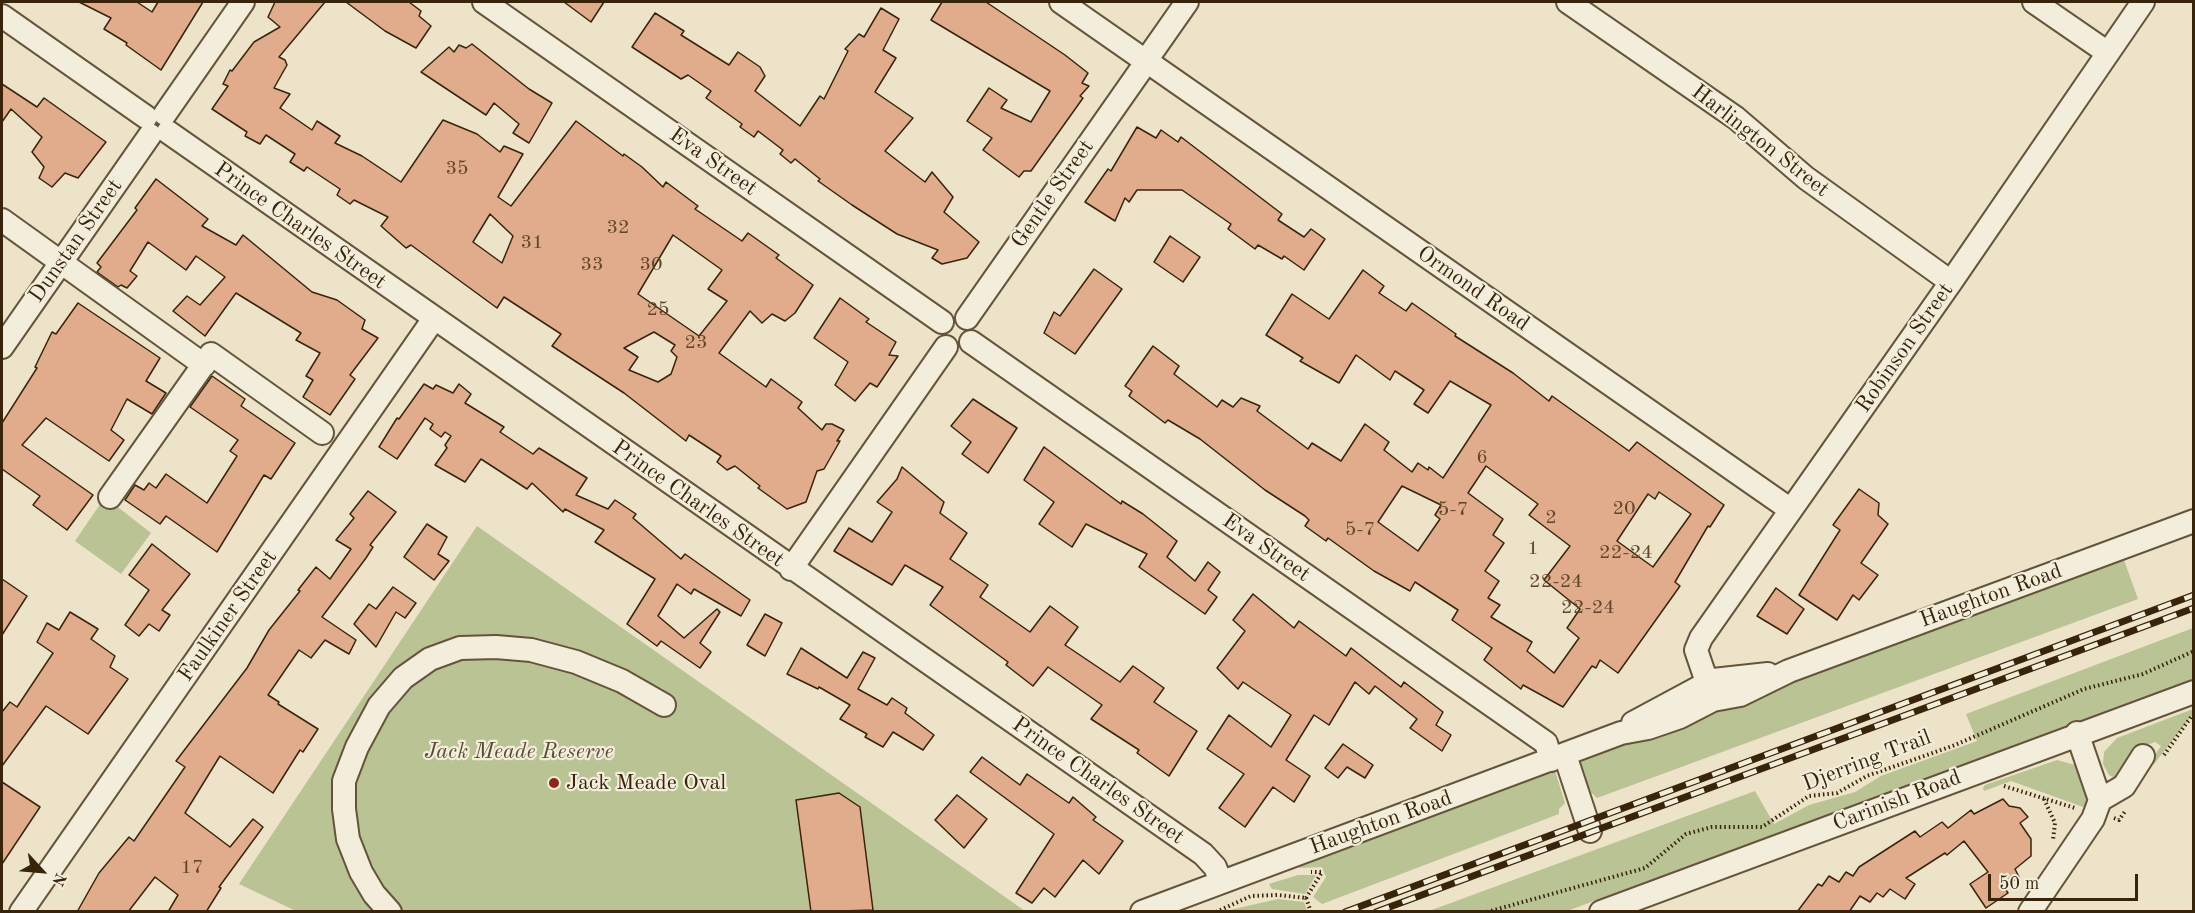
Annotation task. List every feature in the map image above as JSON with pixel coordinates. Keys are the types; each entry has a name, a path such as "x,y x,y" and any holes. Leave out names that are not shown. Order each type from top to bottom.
{"street":[{"name":"Dunstan Street","path":"2,347 243,2"},
{"name":"Eva Street","path":"484,2 942,322"},
{"name":"Ormond Road","path":"1061,2 1791,510"},
{"name":"Gentle Street","path":"967,318 1187,2"},
{"name":"Harlington Street","path":"1568,2 1736,118 1806,178 1951,282"},
{"path":"2034,2 2108,53"},
{"name":"Robinson Street","path":"1710,691 1696,650 1697,644 2144,2"},
{"name":"Prince Charles Street","path":"2,16 434,320 1203,854 1215,867 1221,882"},
{"path":"2,220 204,364"},
{"path":"957,314 967,318 974,329 971,342 957,350 946,347 939,334 942,322 957,314"},
{"name":"Faulkiner Street","path":"21,912 434,320"},
{"name":"Eva Street","path":"971,342 1546,743 1558,757 1590,831"},
{"path":"791,569 946,347"},
{"path":"110,497 211,354 322,433"},
{"name":"Haughton Road","path":"1142,912 1621,734 1639,717 1687,696 1710,691 1721,679 1738,679 1789,671 2193,521"},
{"path":"390,912 374,894 361,872 348,839 344,809 344,781 357,747 379,706 404,678 430,659 460,648 519,649 576,662 622,681 664,705"},
{"name":"Carinish Road","path":"1601,912 2077,733 2193,692"},
{"path":"2030,912 2093,819 2100,800 2077,733"},
{"path":"2100,800 2124,786 2143,756"}],"path":[{"name":"Djerring Trail","path":"1487,912 1645,868 1686,834 1712,827 1762,827 1809,796 1837,793 1867,776 1955,746 2084,689 2143,674 2193,651"},
{"path":"2044,798 2055,823 2051,849"},
{"path":"1305,872 1322,872 1306,898"},
{"path":"1216,912 1251,896 1278,895 1306,898"},
{"path":"1306,898 1311,912"}],"green space":[{"path":"105,497 151,533 121,574 75,541"},
{"name":"Jack Meade Reserve","path":"477,526 1025,911 298,912 239,884"},
{"path":"2124,560 2138,599 1597,798 1586,788 1578,761 1693,721 1707,710 1736,703"},
{"path":"2193,628 2193,680 1567,911 1429,911 1755,791 1774,824 1809,805 1855,792 1881,776 1977,741 1966,714"},
{"path":"2193,709 2193,714 2154,764 2150,762 2161,746 2155,742 2141,747 2116,779 2109,775 2103,764 2104,752 2117,738"},
{"path":"2057,760 2075,765 2084,777 2089,798 2086,808 2011,781 1984,791 1985,785"},
{"path":"1555,771 1565,803 1559,809 1559,814 1322,904 1313,897 1326,877 1322,867 1299,868 1300,864"},
{"path":"1298,875 1316,875 1305,894 1272,889 1269,884"},
{"path":"1278,899 1304,902 1307,911 1225,911"}],"building":[{"path":"79,2 137,2 152,12 158,2 203,2 161,70 126,45 127,43 104,29 111,18"},
{"path":"275,2 325,2 279,57 285,60 287,65 274,88 290,94 280,108 312,130 317,121 340,136 335,143 362,156 401,182 443,120 477,134 500,152 504,146 523,154 498,197 511,206 576,121 623,156 624,154 642,167 663,187 666,182 698,206 695,209 742,241 748,233 779,255 776,258 813,285 795,313 785,321 772,314 762,323 750,311 719,353 766,387 771,379 802,402 798,408 822,430 826,424 832,424 844,430 824,469 817,471 806,502 787,509 758,488 760,486 735,466 727,470 717,462 721,456 689,435 686,441 624,393 552,346 561,334 504,297 497,308 411,245 406,248 381,226 388,217 354,200 350,204 337,195 340,189 307,167 304,171 290,162 295,154 266,135 260,144 245,136 247,132 212,109 228,86 223,84 230,70 232,71 254,42 280,27 268,17","holes":["490,214 513,236 502,263 473,242","673,235 722,270 708,289 727,301 699,336 638,294","654,332 675,345 671,351 677,357 671,374 658,382 629,370 638,357 624,348"]},
{"path":"346,2 409,2 421,11 419,16 431,26 416,48 385,31"},
{"path":"564,2 604,2 591,22"},
{"path":"942,2 986,2 1088,73 1082,83 1089,86 1080,96 1083,98 1031,171 1024,171 1019,177 983,150 992,138 967,121 989,88 1007,100 1001,108 1031,122 1050,91 931,20"},
{"path":"881,8 899,19 883,50 896,58 875,92 913,118 885,151 925,182 932,172 953,197 944,212 979,242 967,258 942,264 932,258 938,250 897,234 852,205 818,181 820,179 795,159 791,163 780,154 783,150 758,131 754,137 740,127 742,124 706,98 711,91 688,75 681,79 632,47 655,13 684,31 681,35 729,65 738,52 760,67 765,76 755,91 800,126 820,96 824,99 848,51 845,49 859,34 864,37"},
{"path":"472,44 529,89 552,103 529,143 513,133 519,124 494,103 486,115 421,72 449,47 454,52 459,45 466,48"},
{"path":"2,84 37,107 44,98 106,142 78,178 65,173 52,187 39,178 44,167 32,152 42,137 11,109 2,122"},
{"path":"1137,127 1156,138 1161,130 1178,142 1181,137 1282,214 1278,220 1304,237 1311,229 1325,239 1304,270 1284,256 1282,259 1258,245 1255,249 1228,229 1231,224 1182,190 1137,190 1129,202 1125,198 1115,221 1085,202 1108,169 1111,171"},
{"path":"156,179 208,219 202,226 236,245 243,235 312,292 337,300 365,320 362,329 378,338 350,375 355,379 330,415 303,397 313,380 306,376 320,353 296,340 301,333 236,293 205,336 173,311 187,296 200,305 225,277 196,256 186,270 148,242 130,271 137,276 127,288 121,285 118,287 97,272 101,267 97,263 137,210 135,208"},
{"path":"1170,236 1200,257 1183,282 1154,262"},
{"path":"1094,269 1122,289 1075,354 1044,333 1054,312 1060,316"},
{"path":"1363,270 1384,286 1379,293 1406,311 1412,303 1456,334 1455,336 1513,373 1549,401 1552,396 1629,451 1637,442 1724,505 1710,527 1708,526 1675,582 1680,586 1618,673 1600,660 1596,668 1592,666 1563,707 1523,685 1521,689 1484,660 1492,648 1452,620 1458,610 1415,582 1410,591 1374,571 1328,538 1326,541 1305,526 1309,520 1305,516 1265,490 1200,439 1168,420 1165,423 1129,396 1132,391 1125,386 1153,346 1179,366 1174,374 1217,407 1222,400 1233,407 1241,398 1260,406 1257,411 1308,449 1312,443 1341,461 1365,424 1389,442 1384,450 1412,472 1418,463 1428,470 1429,467 1443,478 1491,405 1450,381 1428,413 1414,404 1424,390 1395,371 1390,380 1356,355 1339,383 1300,361 1303,358 1266,335 1292,294 1329,319","holes":["1486,466 1538,504 1529,515 1570,546 1544,580 1580,609 1567,628 1579,638 1554,673 1527,651 1532,642 1491,617 1500,605 1488,598 1499,581 1485,571 1504,543 1493,535 1503,519 1468,493","1402,486 1441,505 1435,515 1440,519 1418,551 1378,522","1659,492 1691,514 1653,567 1617,541 1648,494 1655,499"]},
{"path":"840,298 869,319 866,322 896,342 889,355 898,356 877,387 870,383 855,401 835,385 848,362 814,338"},
{"path":"78,303 160,358 146,381 166,393 152,414 127,399 111,430 124,440 109,461 46,418 22,445 93,495 67,530 33,505 40,496 2,469 2,423 37,368 35,367 52,332 56,334"},
{"path":"212,376 245,399 241,406 295,443 271,479 264,475 217,552 166,516 160,524 125,500 135,485 144,490 149,483 156,488 166,474 207,503 237,456 230,451 238,440 190,407"},
{"path":"424,384 433,389 436,385 453,393 459,384 471,394 465,403 504,427 500,432 533,454 539,448 587,478 576,495 608,509 615,500 636,514 633,518 681,559 685,554 750,600 741,616 694,589 691,594 677,584 658,616 684,638 717,609 720,612 700,643 711,652 700,668 661,641 657,646 627,624 655,579 595,542 604,530 565,509 563,512 532,483 527,489 481,459 465,482 435,465 447,448 445,445 451,436 445,432 441,437 430,429 433,424 425,418 397,459 379,447 397,418 399,419"},
{"path":"973,399 1017,428 988,473 962,454 971,442 951,426"},
{"path":"1044,447 1121,504 1122,501 1143,514 1177,541 1167,557 1195,581 1208,562 1220,572 1208,590 1217,597 1205,614 1139,567 1147,554 1086,524 1072,547 1039,524 1054,502 1024,480"},
{"path":"902,467 944,502 940,513 967,533 950,559 988,585 980,597 1030,632 1050,606 1078,627 1065,645 1120,682 1133,666 1164,688 1154,702 1197,731 1169,776 1137,753 1139,750 1091,719 1102,705 1048,667 1033,686 1006,665 1008,662 930,605 943,587 905,565 892,585 834,551 849,528 872,542 892,512 877,502 897,479"},
{"path":"1859,489 1879,503 1878,515 1888,524 1861,563 1878,575 1859,600 1853,595 1837,620 1799,595 1840,530 1833,525"},
{"path":"368,491 396,512 370,545 373,547 366,558 322,617 356,640 349,654 325,640 311,658 299,650 268,695 279,702 278,704 318,729 303,752 300,750 273,793 220,756 185,813 230,847 253,819 263,827 219,887 221,888 206,912 168,912 178,895 155,877 128,912 77,912 99,873 129,837 134,841 185,767 176,761 247,668 269,630 300,591 298,590 316,567 330,579 351,549 336,540 354,518 350,514"},
{"path":"427,524 447,537 438,554 449,561 434,580 404,557"},
{"path":"152,544 190,574 162,610 170,615 159,631 149,624 139,636 125,625 149,590 129,575"},
{"path":"2,579 27,596 2,635"},
{"path":"393,587 416,603 405,618 396,612 376,647 354,624 369,604 376,609"},
{"path":"1776,588 1804,609 1787,634 1757,616"},
{"path":"1253,594 1294,628 1299,621 1346,656 1351,648 1401,687 1404,682 1443,712 1436,725 1451,735 1442,751 1410,728 1417,719 1375,686 1369,694 1355,682 1329,725 1314,715 1286,760 1310,776 1294,802 1273,787 1245,827 1219,808 1244,774 1207,749 1229,715 1271,747 1291,715 1243,682 1238,689 1217,668 1245,631 1233,620"},
{"path":"70,612 98,629 91,639 115,656 110,667 128,679 88,734 46,706 2,766 2,712 10,702 17,707 53,653 37,642 47,623 59,630"},
{"path":"765,614 782,623 765,656 747,645"},
{"path":"801,648 847,678 863,652 875,658 858,689 887,705 892,698 907,708 905,713 934,735 923,750 893,732 883,747 865,737 867,734 840,719 850,705 819,687 818,689 787,674"},
{"path":"1343,744 1373,765 1365,778 1347,767 1338,778 1325,768"},
{"path":"982,757 1020,785 1027,774 1069,803 1073,797 1096,817 1093,820 1123,841 1099,874 1083,860 1055,897 1044,888 1032,903 1016,893 1054,834 970,772"},
{"path":"2,782 40,807 2,864"},
{"path":"839,793 860,807 873,910 811,912 796,800"},
{"path":"957,795 987,819 964,848 935,820"},
{"path":"2003,799 2009,806 2020,808 2028,817 2020,823 2031,839 2031,856 2015,869 2019,877 2004,887 2008,893 1986,908 1970,884 1988,872 1964,841 1947,855 1945,853 1906,878 1915,884 1905,899 1890,889 1883,897 1877,893 1870,902 1860,896 1849,912 1797,912 1818,884 1822,886 1829,876 1839,882 1846,872 1853,876 1859,867 1915,831 1920,837 1942,822 1948,828 1971,810 1974,814"}],"railway":[{"path":"1345,912 2194,595"},
{"path":"1376,912 2194,608"}],"place":[{"name":"Jack Meade Oval","path":"554,783"}]}
